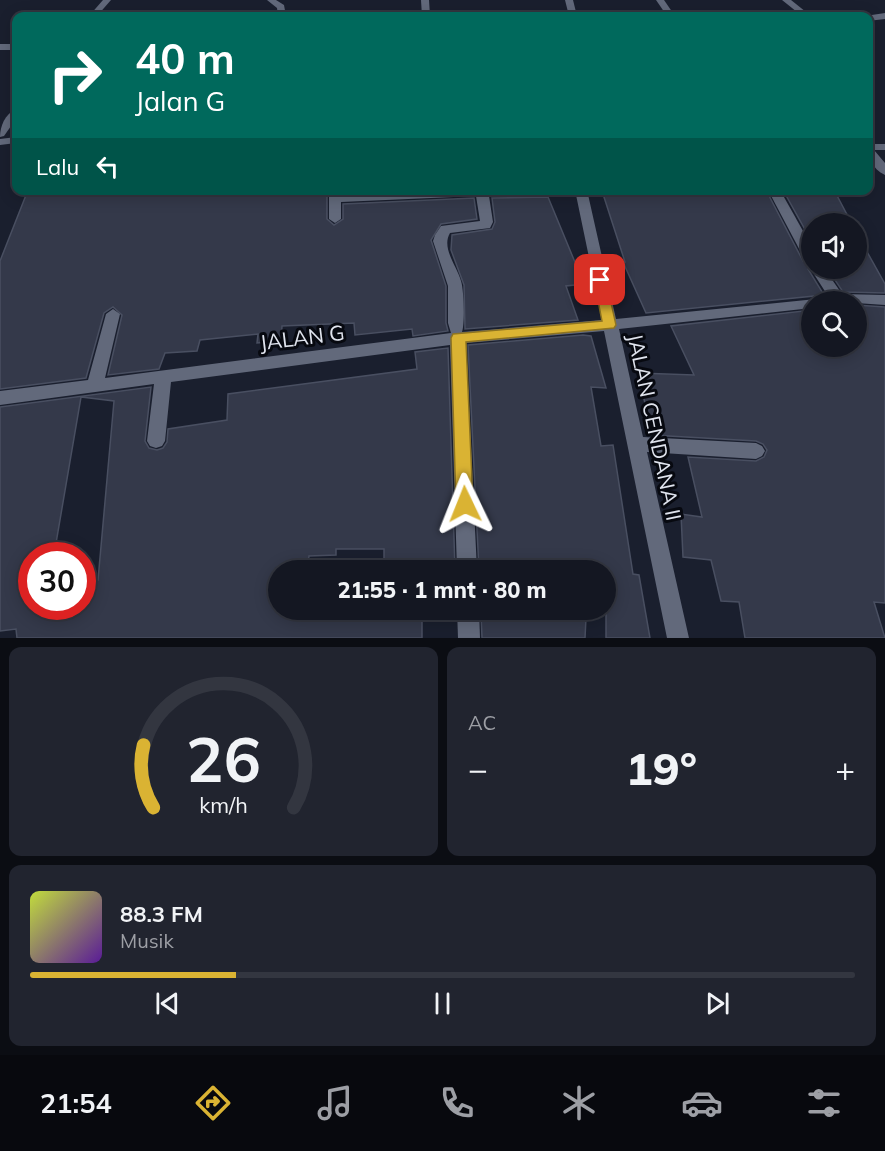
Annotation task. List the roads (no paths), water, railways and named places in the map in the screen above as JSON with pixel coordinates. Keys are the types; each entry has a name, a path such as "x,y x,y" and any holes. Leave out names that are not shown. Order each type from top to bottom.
{"street":[{"path":"96,12 107,0"},
{"path":"272,0 281,7 282,12"},
{"path":"786,0 802,12"},
{"path":"0,134 12,118"},
{"path":"873,155 885,171"},
{"path":"335,195 336,219"},
{"path":"467,560 457,333 453,313 455,286 443,255 442,236 446,229 485,225 487,222 482,195"},
{"name":"JALAN CENDANA II","path":"582,195 678,638"},
{"path":"777,195 801,240"},
{"path":"867,298 885,300"},
{"name":"JALAN G","path":"0,398 457,333 609,325 801,304"},
{"path":"95,385 112,314"},
{"path":"156,441 163,376"},
{"path":"635,444 756,451"},
{"path":"468,620 469,638"}]}
